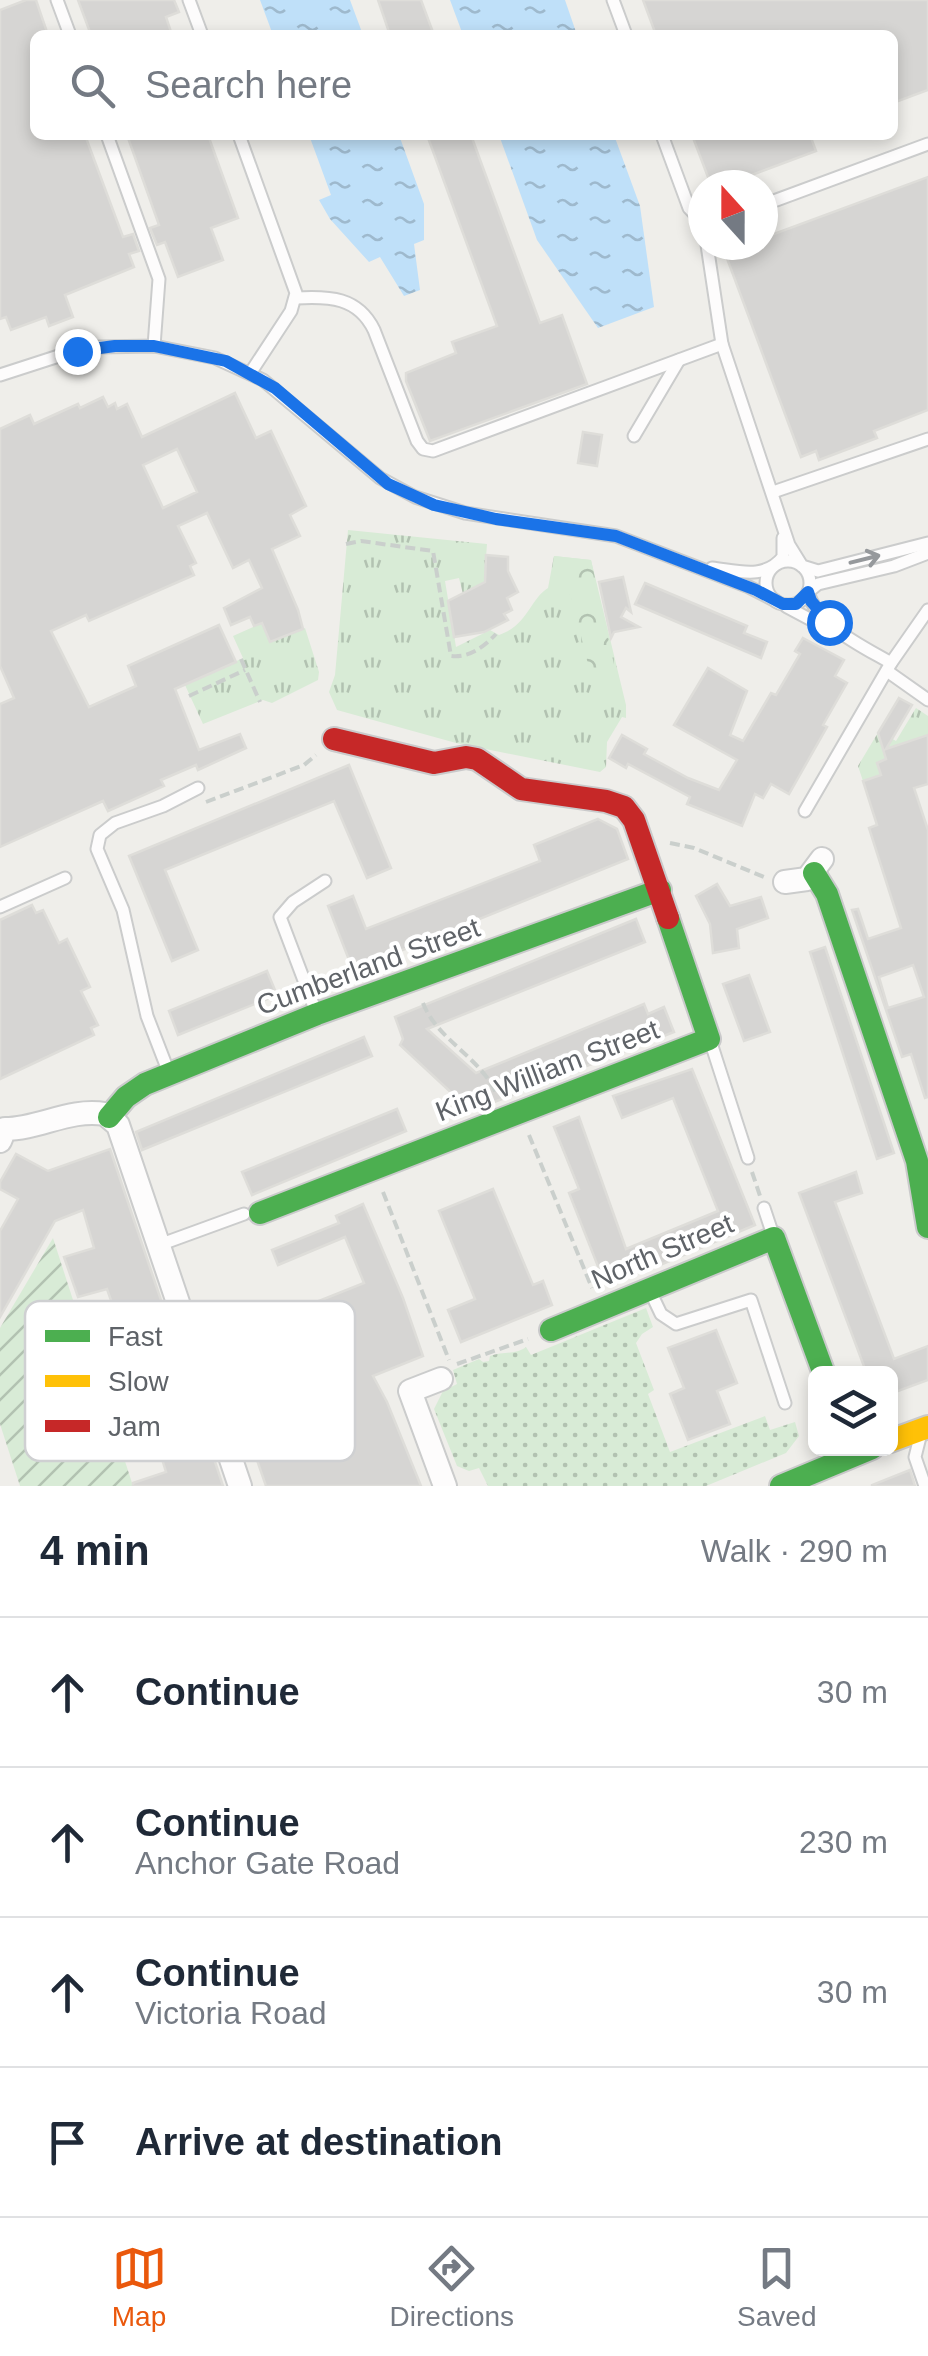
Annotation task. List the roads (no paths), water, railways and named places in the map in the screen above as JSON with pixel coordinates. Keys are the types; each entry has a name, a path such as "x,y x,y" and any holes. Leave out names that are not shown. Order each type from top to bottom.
{"street":[{"path":"334,739 434,764 466,756 477,758 530,792 588,797 624,806 634,820 660,890 710,1038"},
{"path":"785,882 802,881 818,866 918,1161 928,1228"},
{"name":"Cumberland Street","path":"110,1116 126,1096 170,1074 317,1014 660,890"},
{"name":"King William Street","path":"252,1214 710,1038"},
{"path":"2,1132 77,1114 94,1112 110,1116 122,1135 178,1301"},
{"name":"North Street","path":"551,1330 774,1238 821,1366"},
{"path":"445,1486 410,1390 446,1372"},
{"path":"898,1439 925,1428"},
{"path":"780,1486 848,1456"},
{"path":"232,1461 240,1486"}],"lane":[{"path":"58,0 68,30"},
{"path":"188,0 200,30"},
{"path":"613,0 624,30"},
{"path":"109,140 159,278 154,346"},
{"path":"241,140 296,298 251,372"},
{"path":"664,140 688,205"},
{"path":"778,200 928,144"},
{"path":"709,260 722,344 792,550 810,580 809,598 824,616 928,700"},
{"path":"296,298 336,298 365,314 416,441 433,452 722,344"},
{"path":"0,375 87,349 154,346 204,355 251,372 288,398 380,478 415,497 465,514 600,532 777,602 854,641"},
{"path":"634,436 679,360"},
{"path":"773,492 928,439"},
{"path":"778,506 784,554 767,582 777,602 796,604 818,584 894,566 928,553"},
{"path":"688,564 756,573 787,562 818,571 928,543"},
{"path":"805,811 889,667 928,610"},
{"path":"170,1074 147,1016 123,910 97,849 100,836 115,823 198,788"},
{"path":"0,908 65,878"},
{"path":"317,1014 280,917 293,902 325,880"},
{"path":"710,1038 748,1158"},
{"path":"764,1208 774,1238"},
{"path":"160,1246 252,1214"},
{"path":"650,1289 661,1314 676,1324 750,1300 785,1403"},
{"path":"925,1428 915,1457 925,1486"}],"water":[{"path":"260,0 350,0 361,30 271,30"},
{"path":"450,0 565,0 575,30 461,30"},
{"path":"311,140 401,140 424,204 424,240 414,244 420,290 404,296 380,257 369,262 330,219 319,200 331,195"},
{"path":"501,140 616,140 640,206 654,307 598,328 537,240"}]}
